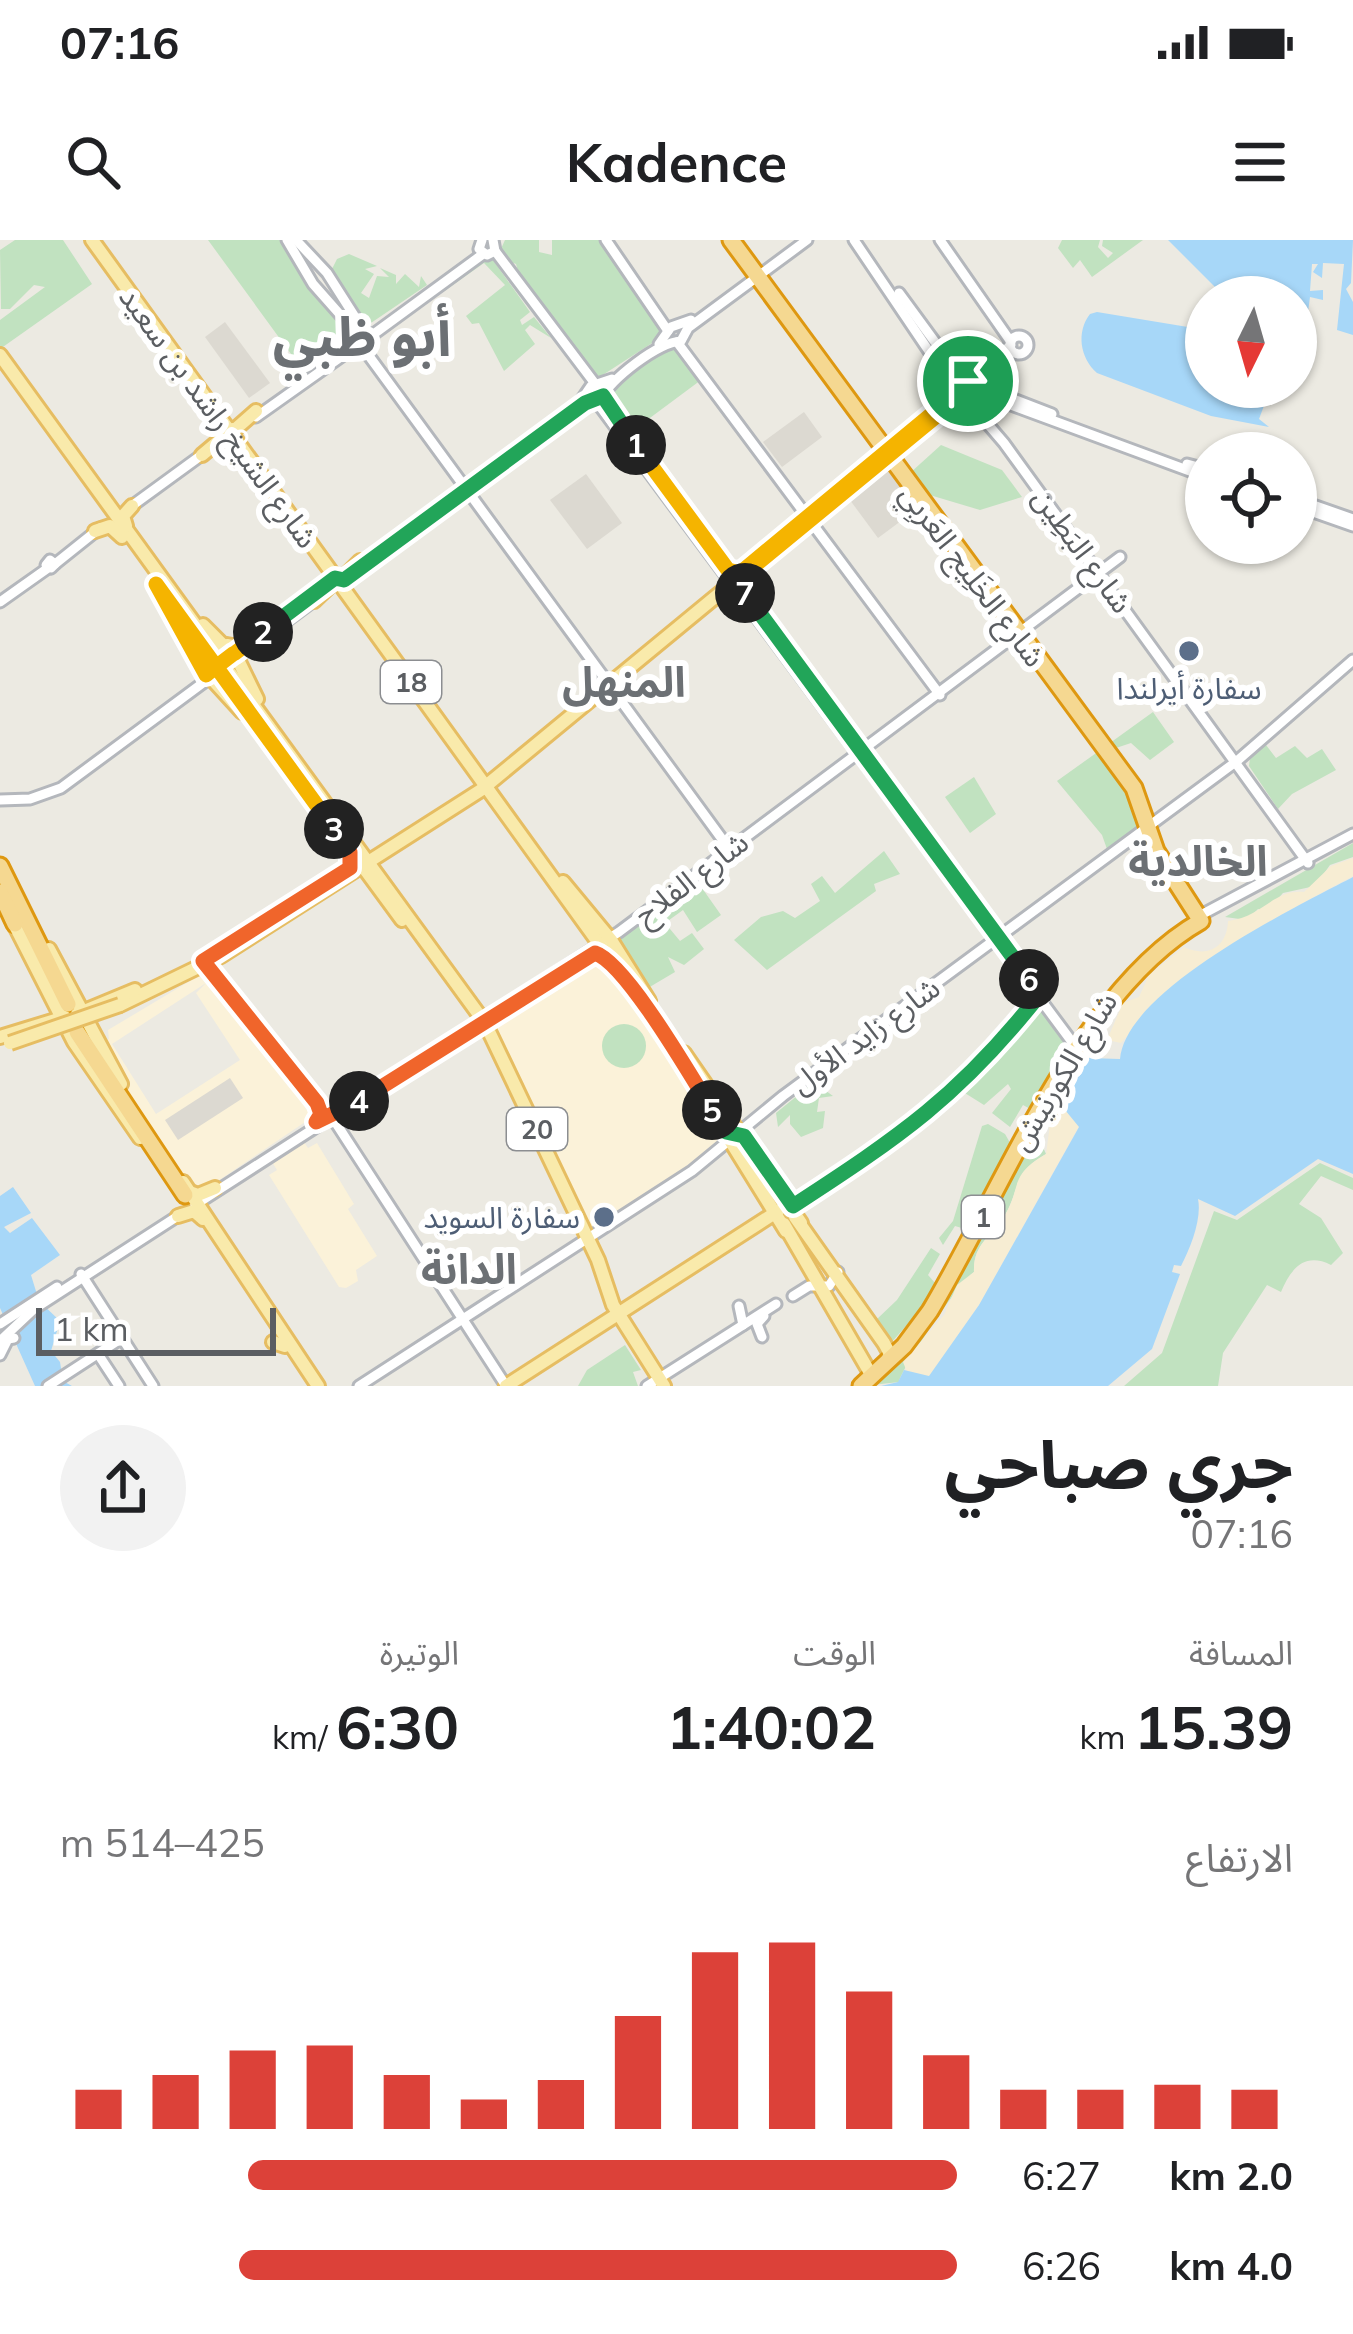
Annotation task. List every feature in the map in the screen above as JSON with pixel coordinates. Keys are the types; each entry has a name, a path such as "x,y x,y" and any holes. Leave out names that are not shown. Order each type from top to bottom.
{"highway":[{"name":"شارع الخَلِيج العَربِي","path":"729,240 1132,791 1152,826 1157,854 1201,914"},
{"path":"0,866 22,924"},
{"path":"0,888 192,1200"},
{"path":"18,889 22,924"},
{"name":"شارع الكورنيش","path":"875,1366 930,1311 1076,1041 1126,972 1190,916 1201,914"},
{"name":"شارع الكورنيش","path":"1076,1041 1131,975 1201,914"},
{"path":"77,1017 130,1118"}],"main road":[{"name":"شارع الشيخ راشد بن سعيد","path":"94,240 338,583"},
{"name":"شارع الشيخ راشد بن سعيد","path":"94,240 229,434 412,676 683,1057 783,1211 801,1258 802,1287 875,1366"},
{"path":"292,240 729,844"},
{"path":"608,240 941,691"},
{"path":"0,799 30,800 67,784 217,670 238,647 338,583 804,240"},
{"path":"856,240 939,351"},
{"path":"856,240 968,390 984,401 986,412"},
{"path":"260,929 329,890 362,859 459,805 968,390 1014,344 942,240"},
{"path":"229,434 490,247 1037,997 1076,1041"},
{"path":"890,281 939,351"},
{"path":"0,601 362,337"},
{"name":"20","path":"0,355 103,502"},
{"name":"20","path":"0,368 103,502 119,512 125,535 158,596 269,733 480,1020 634,1343 656,1377"},
{"path":"968,390 1185,466"},
{"name":"شارع البَطِين","path":"968,390 1039,487"},
{"name":"شارع البَطِين","path":"968,390 1309,857"},
{"path":"0,799 40,793 89,765 255,638 469,485"},
{"path":"103,502 119,512"},
{"path":"94,530 103,518 103,502"},
{"path":"1317,508 1353,523"},
{"path":"94,530 108,526 125,535"},
{"name":"شارع الفلاح","path":"344,1107 602,941 1019,635 1101,573 1117,555"},
{"path":"158,596 189,607 201,601"},
{"name":"20","path":"158,596 184,608 217,670"},
{"name":"شارع الشيخ راشد بن سعيد","path":"382,639 417,695 468,757"},
{"name":"شارع زايد الأول","path":"1240,761 1353,663"},
{"name":"شارع زايد الأول","path":"587,1241 829,1072 902,1012 1332,692 1353,663"},
{"path":"217,670 269,733"},
{"path":"3,1043 169,987 362,859 486,784 611,681"},
{"path":"468,757 487,773 509,762"},
{"name":"شارع الكورنيش","path":"1201,914 1353,837"},
{"name":"شارع الكورنيش","path":"1201,914 1353,837"},
{"path":"0,851 77,1017 74,1035 98,1081 207,1220 314,1386"},
{"name":"20","path":"362,859 392,893 401,913"},
{"name":"شارع زايد الأول","path":"363,1386 737,1138 998,940"},
{"name":"شارع الشيخ راشد بن سعيد","path":"602,941 662,1036 683,1057"},
{"name":"شارع الفلاح","path":"480,1020 559,963 602,941"},
{"path":"3,1043 50,1014 77,1017 204,964"},
{"path":"204,964 244,1004 329,1116 432,1268 476,1348 509,1384"},
{"path":"3,1043 120,1004 204,964"},
{"path":"120,1004 204,964"},
{"path":"204,964 329,1116 404,1233 411,1254 509,1384"},
{"path":"3,1043 169,987"},
{"path":"509,1384 578,1346 620,1314 712,1262 783,1211 877,1156 958,1085 1037,997"},
{"path":"883,1027 898,1026 902,1012"},
{"path":"942,1100 943,1084 958,1085"},
{"path":"509,1384 783,1211 942,1100 959,1100 958,1085"},
{"path":"0,1322 102,1266 198,1196 259,1169 344,1107"},
{"path":"282,1335 231,1270 203,1204 286,1140 317,1125 321,1114 338,1118 344,1107"},
{"path":"130,1118 181,1200 177,1214"},
{"path":"83,1278 177,1214 194,1211 207,1220"},
{"name":"شارع الشيخ راشد بن سعيد","path":"783,1211 838,1262 875,1366"},
{"path":"838,1262 831,1285 802,1287 818,1263 838,1262"},
{"path":"83,1278 153,1386"},
{"path":"1,1348 18,1320 61,1288"},
{"path":"656,1377 777,1305"},
{"path":"739,1306 739,1328"},
{"path":"656,1377 739,1328 758,1322 758,1334 739,1328"},
{"path":"51,1386 98,1358 120,1334"},
{"path":"1,1348 14,1338"},
{"path":"98,1358 119,1386"}],"shaded area":[{"path":"225,322 270,383 249,398 205,337"},
{"path":"804,412 822,437 782,467 763,442"},
{"path":"886,468 917,509 878,538 847,496"},
{"path":"586,474 622,523 587,549 550,500"},
{"path":"594,953 681,1061 724,1142 588,1238 489,1022"},
{"path":"205,972 320,1112 200,1193 193,1193 99,1044 109,1039 108,1030","holes":["206,983 196,993 240,1060 156,1114 112,1044"]},
{"path":"230,1078 243,1098 178,1140 165,1120"},
{"path":"304,1142 308,1148 317,1143 354,1204 348,1209 377,1256 356,1270 358,1281 346,1288 339,1287 269,1175 277,1170 272,1162"}],"green space":[{"path":"15,240 63,240 92,284 0,349 0,320 45,287 34,285 10,309 1,309 0,250"},
{"path":"208,240 286,240 352,334 350,341 299,378 302,369"},
{"path":"505,240 539,240 539,252 552,255 552,240 603,240 663,323 663,336 595,380 567,335 520,278 516,264 503,259 500,251"},
{"path":"1062,240 1100,240 1098,247 1108,258 1113,253 1102,246 1103,240 1143,240 1092,277 1080,260 1073,268 1058,248"},
{"path":"349,254 377,266 365,269 374,274 361,293 369,298 377,276 389,277 380,268 396,275 396,284 405,274 419,287 421,276 427,285 365,327 331,271 337,259"},
{"path":"478,257 493,260 530,312 520,320 522,325 534,317 551,338 530,325 525,330 535,344 504,371 479,323 472,324 466,316 505,285 484,263 443,292 440,288"},
{"path":"676,347 701,380 631,432 610,403 613,387 664,348"},
{"path":"941,445 1002,470 1022,497 980,510 923,493 910,473"},
{"path":"1153,712 1174,742 1150,760 1131,743 1113,749 1110,743"},
{"path":"1266,745 1276,758 1295,746 1307,758 1322,749 1336,770 1292,794 1278,809 1249,766 1250,758"},
{"path":"1099,751 1127,788 1141,824 1107,849 1102,835 1057,781"},
{"path":"974,777 996,814 970,833 945,797"},
{"path":"1353,843 1353,857 1330,865 1315,886 1283,893 1266,912 1258,909 1247,920 1225,917"},
{"path":"884,851 900,874 874,884 876,891 767,970 734,940 761,917 783,911 795,918 820,901 811,884 822,876 835,893"},
{"path":"730,852 697,881 721,915 697,932 683,910 665,923 680,941 692,933 704,949 684,965 668,957 675,972 648,988 619,944 621,938"},
{"path":"1036,1004 1067,1047 1032,1110 1023,1105 1010,1127 992,1113 1011,1089 1008,1084 984,1105 960,1090 1002,1054"},
{"path":"624,1024 640,1030 646,1046 640,1062 624,1068 608,1062 602,1046 608,1030"},
{"path":"1087,1042 1066,1095 1046,1119 1042,1145 1046,1154 1022,1174 1005,1215 980,1247 974,1272 932,1325 899,1382 863,1386 894,1361"},
{"path":"814,1082 833,1096 819,1098 817,1112 825,1111 823,1128 801,1137 790,1124 790,1115 778,1127 776,1113"},
{"path":"988,1124 1005,1134 1013,1148 965,1229 955,1226 943,1245 939,1238 953,1221 982,1126"},
{"path":"1320,1163 1353,1178 1353,1190 1321,1176 1299,1204 1321,1218 1343,1253 1331,1265 1314,1260 1300,1265 1281,1292 1267,1285 1223,1353 1218,1386 1124,1386 1162,1353 1214,1211 1237,1220"},
{"path":"931,1248 940,1254 928,1275 935,1283 922,1308 890,1344 876,1320 897,1300"},
{"path":"625,1345 641,1370 633,1372 638,1386 578,1386 587,1370"}],"sand":[{"path":"1353,858 1353,876 1288,911 1201,968 1121,1043 1107,1040 1123,1003 1139,997 1149,975 1184,947 1214,948 1224,938 1228,921 1284,895 1304,892 1331,866"},
{"path":"1061,1105 1079,1126 979,1305 929,1377 907,1372 903,1362 944,1315 957,1285 974,1272 980,1247 1005,1215 1021,1176 1046,1154 1051,1117"}],"water":[{"path":"1168,240 1353,240 1351,283 1346,289 1353,302 1353,335 1337,330 1344,264 1323,263 1322,278 1313,272 1318,264 1312,264 1311,276 1204,276"},
{"path":"1090,314 1185,327 1185,406 1097,373 1082,345"},
{"path":"1190,408 1263,408 1259,419 1269,427"},
{"path":"1353,877 1353,1174 1318,1159 1235,1216 1198,1199 1195,1233 1181,1266 1174,1265 1172,1272 1180,1274 1152,1349 1108,1386 881,1386 898,1382 904,1370 929,1376 979,1305 1079,1127 1061,1105 1088,1058 1120,1059 1129,1032 1181,979 1256,929"},
{"path":"13,1187 31,1213 4,1227 10,1233 32,1218 60,1255 31,1275 39,1301 60,1321 51,1351 60,1362 63,1381 72,1386 35,1386 0,1308 0,1196"}],"place":[{"name":"سفارة أيرلندا","path":"1189,651"},
{"name":"سفارة السويد","path":"604,1217"}],"district":[{"name":"أبو ظبي","path":"362,336"},
{"name":"المنهل","path":"624,681"},
{"name":"الخالدية","path":"1198,860"},
{"name":"الدانة","path":"469,1268"}],"route":[{"path":"968,381 961,378 967,386 950,405 742,576 740,586 1040,994 993,1052 920,1122 790,1206 744,1136 724,1130 614,967 604,956 589,953 332,1118 330,1114 316,1122 321,1114 317,1103 203,961 350,868 350,852 290,770 225,678 212,660 156,584 206,675 212,670 233,654 329,582 344,580 585,403 603,396 722,562 732,573 740,573 857,474 967,386 974,379 968,381"}]}
